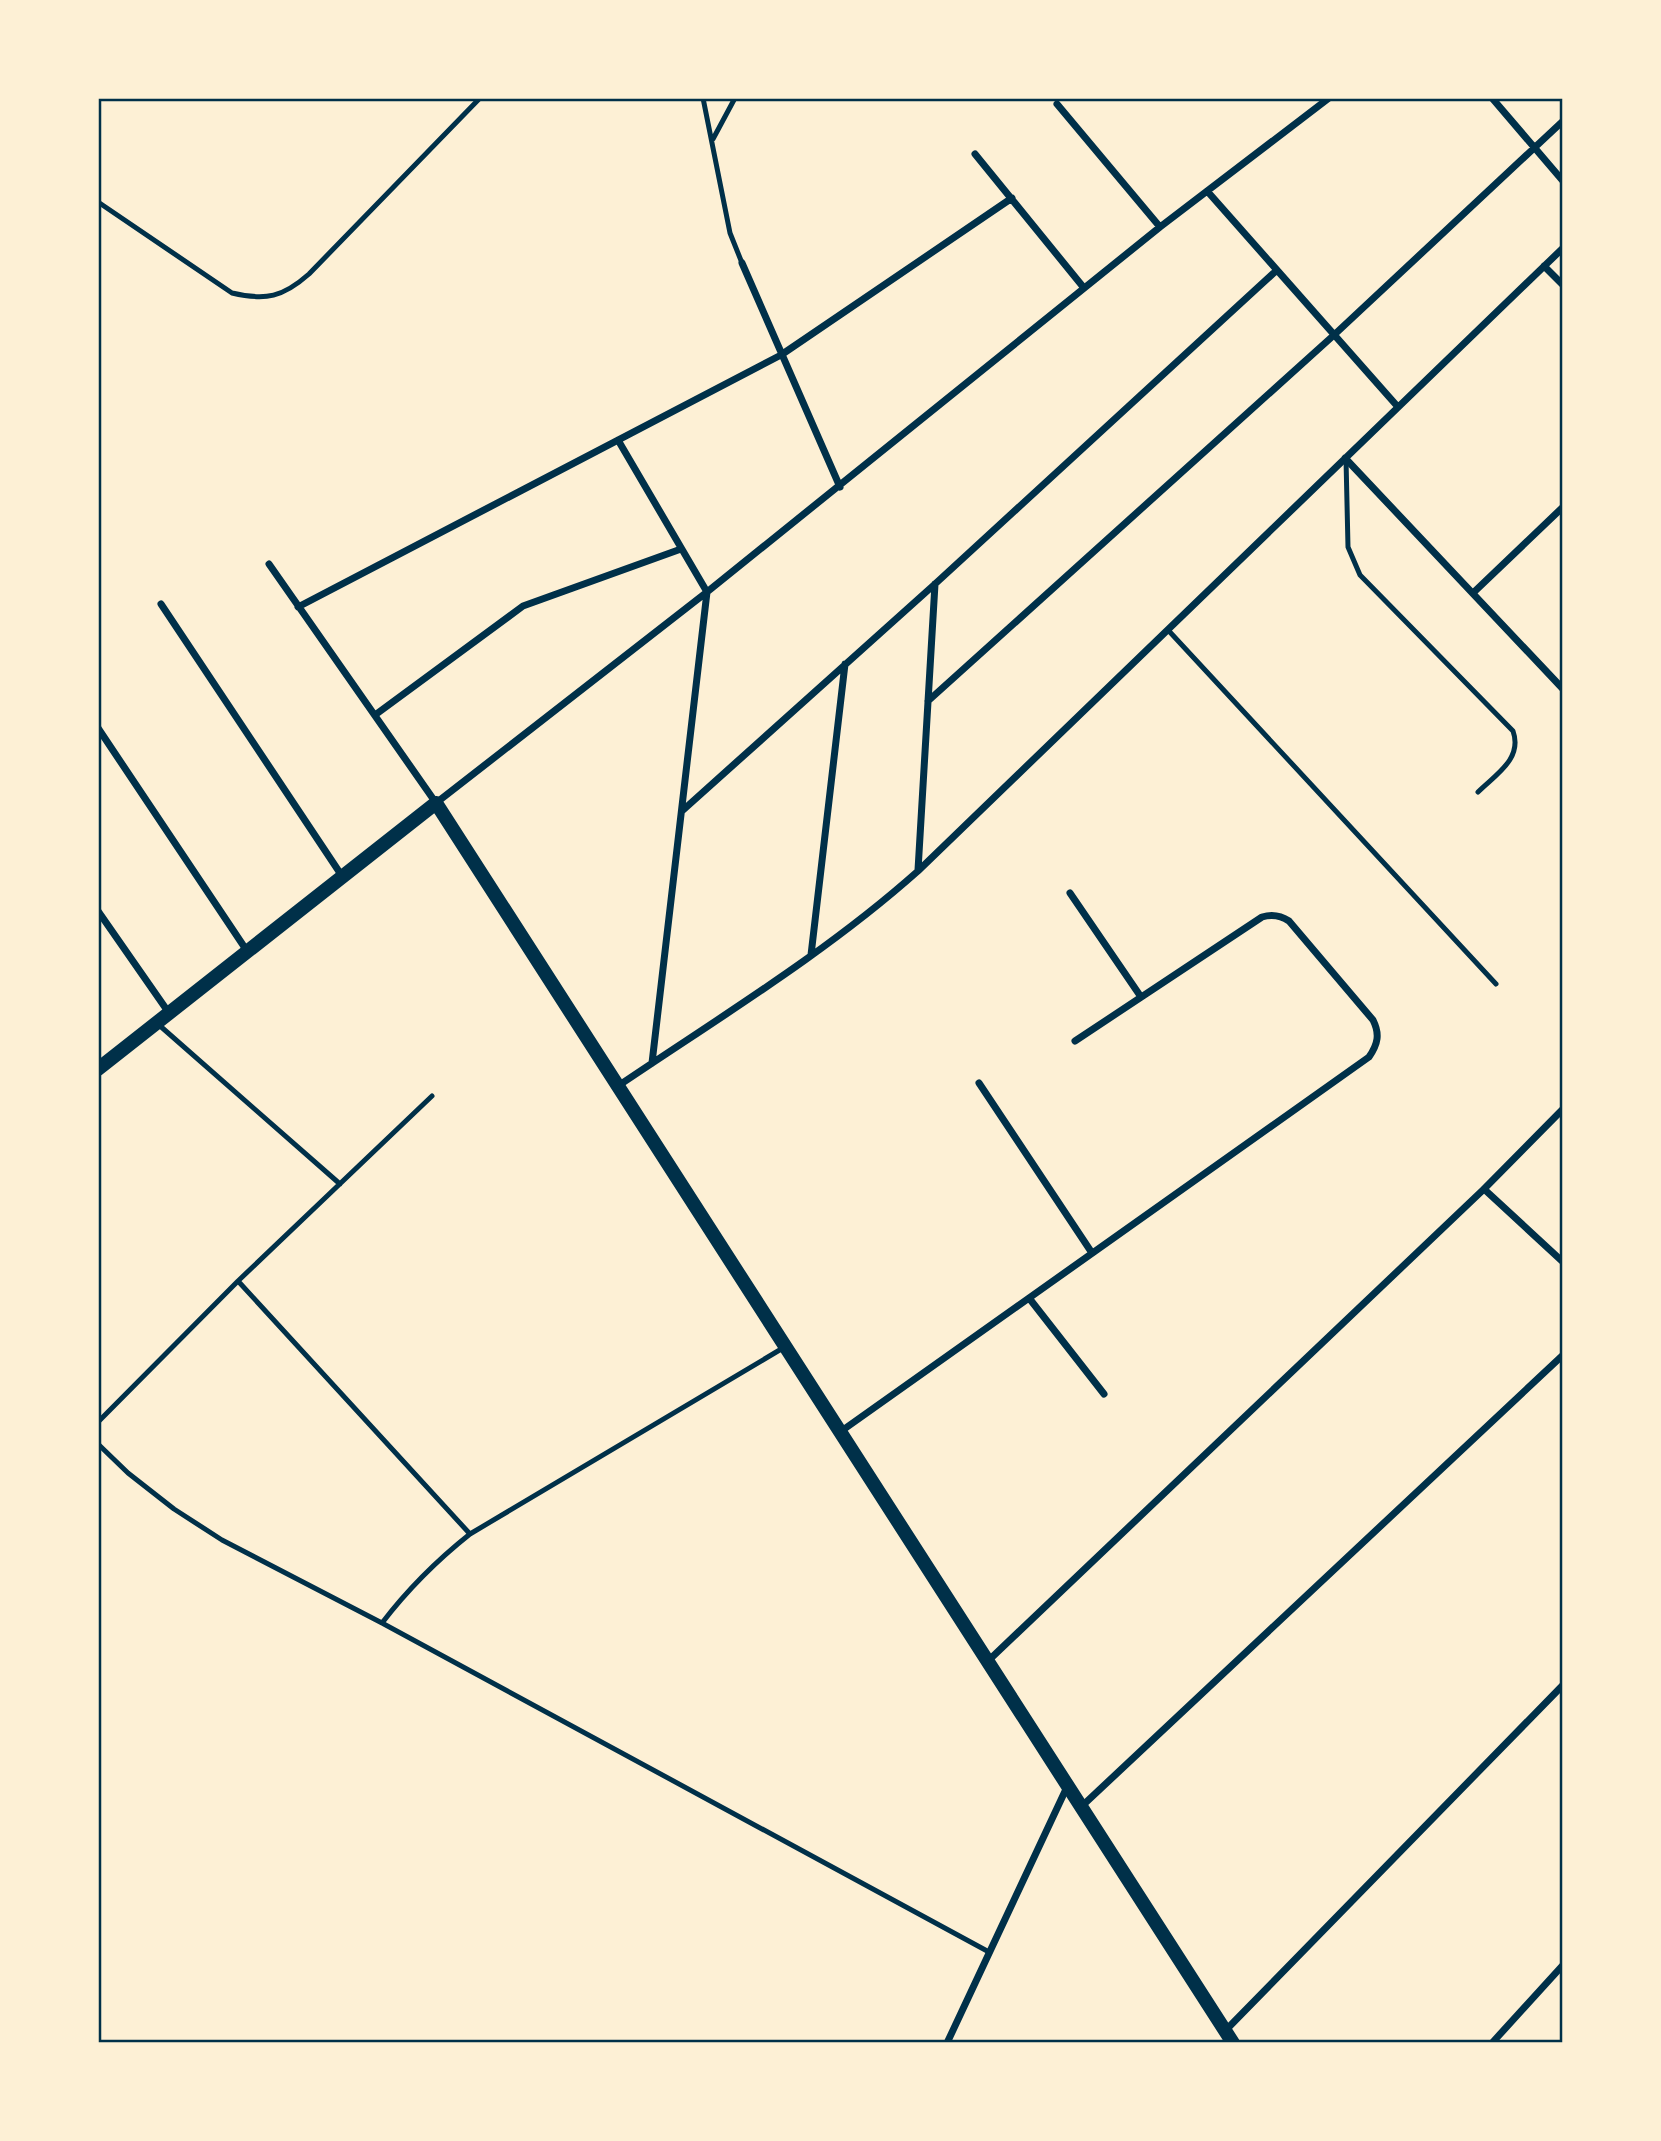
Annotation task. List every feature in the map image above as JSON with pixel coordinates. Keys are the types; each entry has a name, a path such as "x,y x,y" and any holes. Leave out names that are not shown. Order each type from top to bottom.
{"main road":[{"path":"98,1069 436,803 1229,2037"}],"street":[{"path":"269,564 436,803 707,593 1160,227 1329,98"},
{"path":"1492,98 1563,181"},
{"path":"1057,104 1160,227"},
{"path":"928,701 1334,335 1563,121"},
{"path":"975,154 1084,288"},
{"path":"1208,192 1398,407"},
{"path":"298,607 781,355 1012,198"},
{"path":"618,1086 879,906 1563,248"},
{"path":"742,263 840,487"},
{"path":"1544,266 1563,285"},
{"path":"682,810 935,584 1277,270"},
{"path":"618,440 707,593 652,1063"},
{"path":"1346,458 1563,689"},
{"path":"1473,593 1563,507"},
{"path":"374,715 523,606 681,548"},
{"path":"918,871 935,584"},
{"path":"161,604 342,876"},
{"path":"811,955 845,664"},
{"path":"98,728 247,951"},
{"path":"1070,894 1141,997"},
{"path":"98,911 169,1013"},
{"path":"840,1432 1369,1057 1378,1039 1373,1020 1289,921 1276,915 1262,917 1075,1041"},
{"path":"979,1083 1092,1253"},
{"path":"987,1661 1484,1189 1563,1109"},
{"path":"1484,1189 1563,1262"},
{"path":"1029,1298 1104,1394"},
{"path":"1081,1808 1563,1355"},
{"path":"1229,2037 1563,1685"},
{"path":"947,2043 1067,1786"},
{"path":"1492,2043 1563,1965"}],"lane":[{"path":"98,202 232,293 253,298 274,296 293,288 309,274 480,98"},
{"path":"704,98 730,233 742,263"},
{"path":"713,140 735,98"},
{"path":"1346,458 1348,548 1360,575 1513,731 1516,739 1514,756 1478,792"},
{"path":"1168,630 1496,984"},
{"path":"157,1023 340,1184"},
{"path":"98,1422 238,1281 432,1096"},
{"path":"238,1281 470,1535"},
{"path":"382,1623 417,1580 470,1535 786,1346"},
{"path":"98,1444 128,1473 174,1509 222,1541 382,1623 989,1952"}]}
